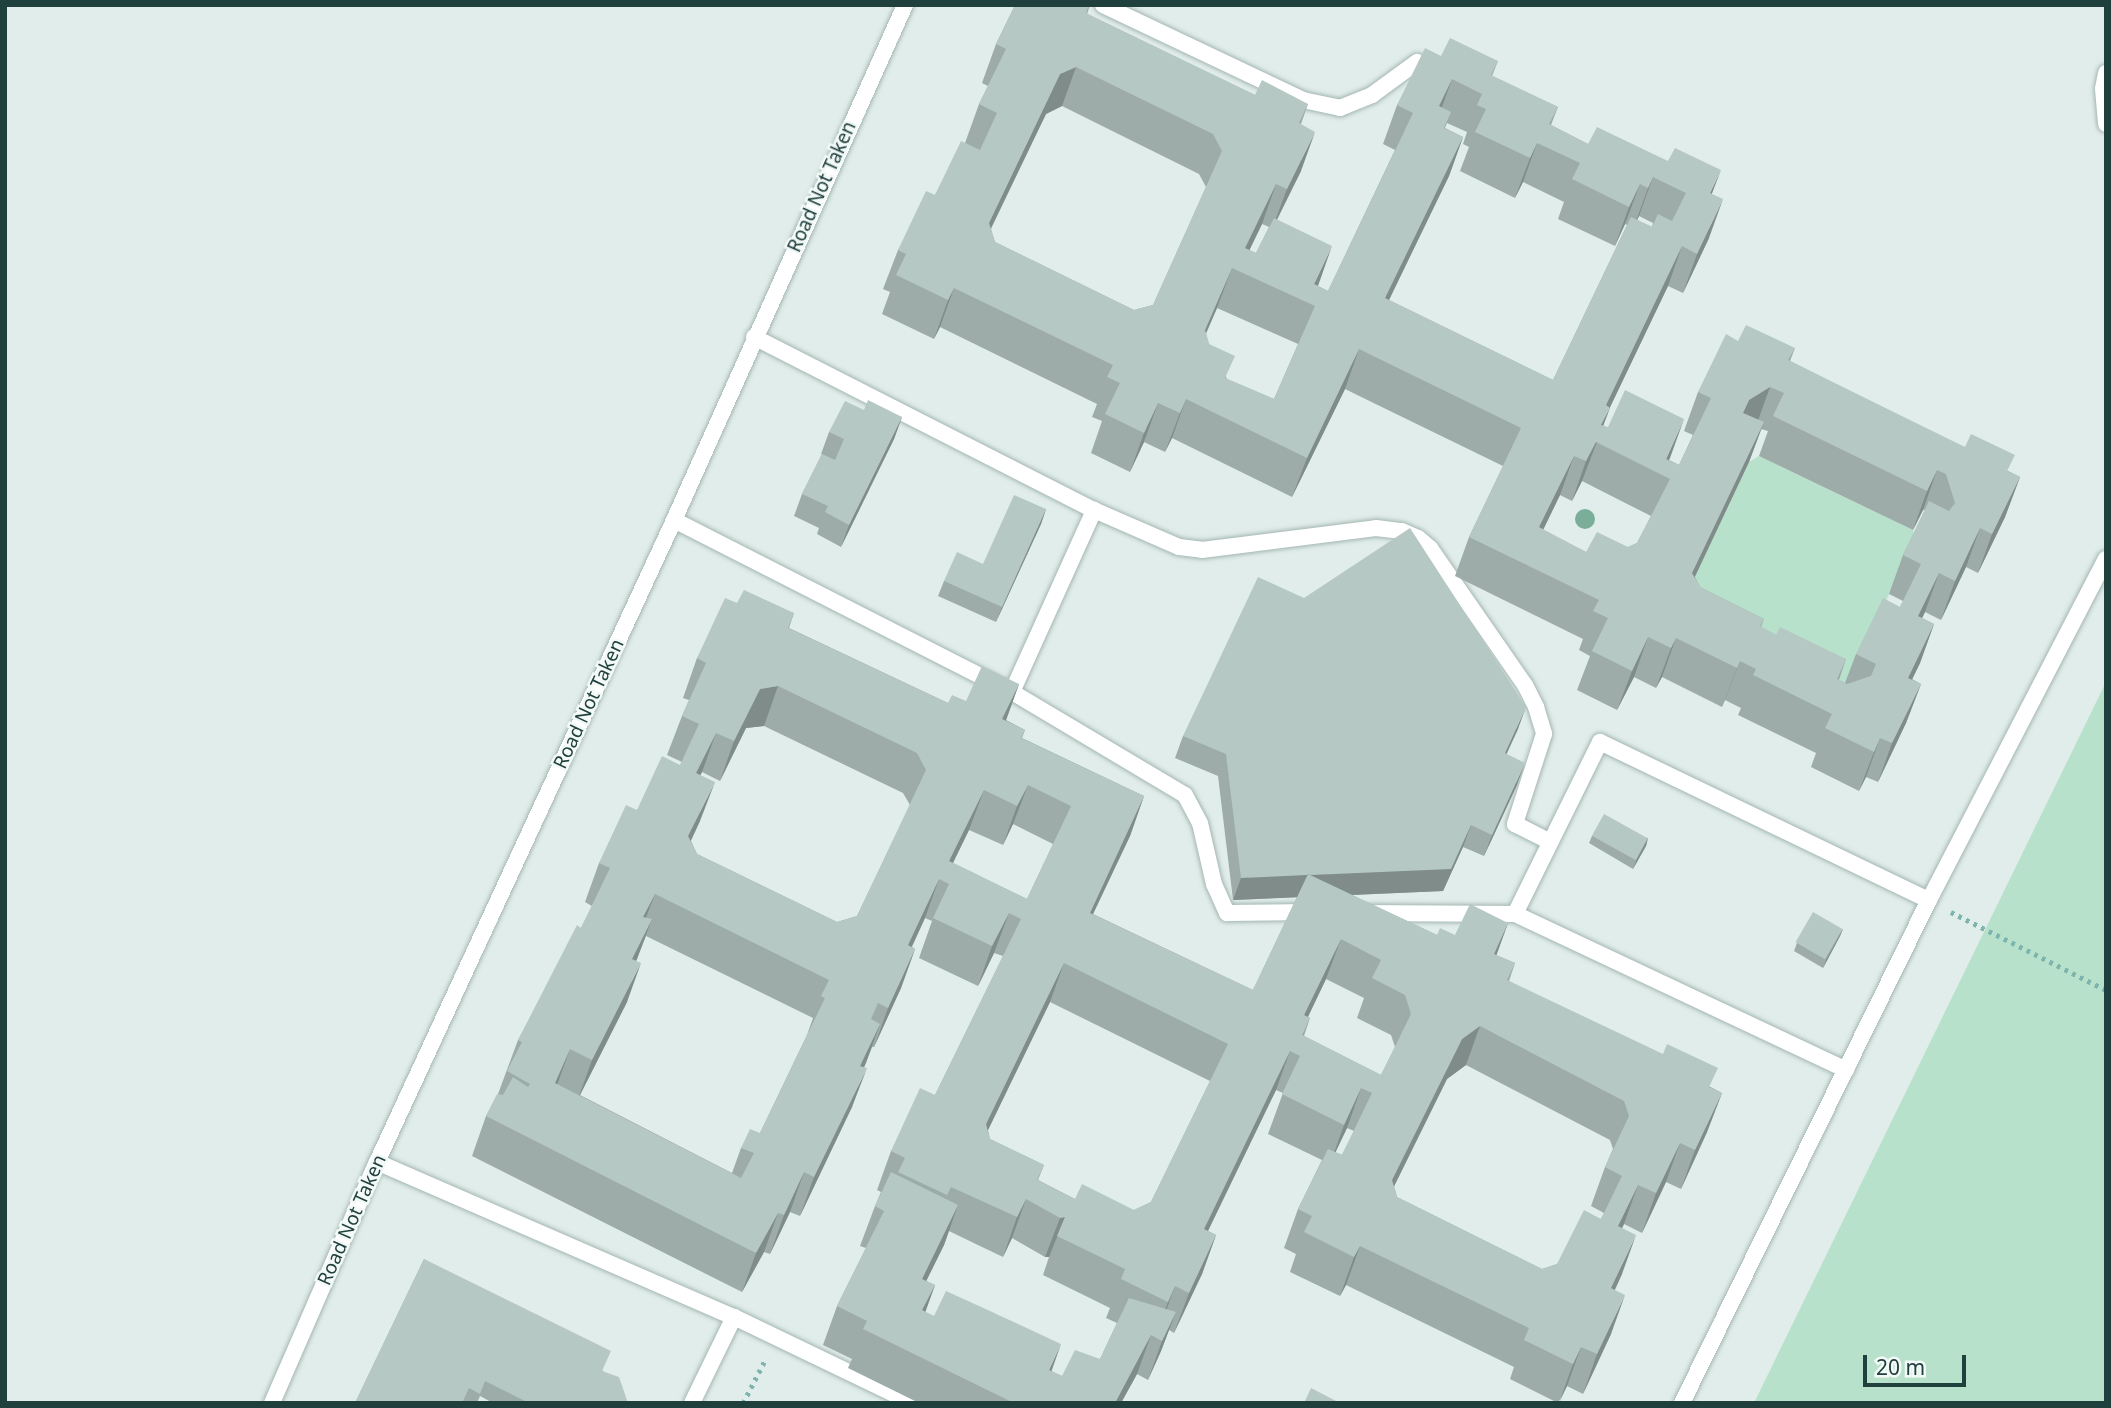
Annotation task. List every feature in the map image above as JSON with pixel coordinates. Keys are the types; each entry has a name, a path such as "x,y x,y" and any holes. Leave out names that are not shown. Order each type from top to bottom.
{"lane":[{"name":"Road Not Taken","path":"272,1403 377,1162 674,520 905,5"},
{"path":"1103,5 1303,100 1339,108 1372,96 1417,62"},
{"path":"2106,73 2103,89 2106,124"},
{"path":"754,337 1094,509 1179,547 1202,550 1376,528 1402,531 1418,538 1430,548 1525,685 1536,708 1544,734 1515,824 1550,842"},
{"path":"1012,692 1094,509"},
{"path":"674,520 1012,692 1185,795 1197,815 1214,884 1227,912 1321,912"},
{"path":"1682,1403 1929,900 2106,559"},
{"path":"1515,914 1600,742 1929,900"},
{"path":"1349,913 1515,914 1846,1070"},
{"path":"377,1162 734,1317 913,1403"},
{"path":"692,1403 734,1317"}],"path":[{"path":"1929,900 2106,990"},
{"path":"743,1403 776,1338"}],"green space":[{"path":"1759,456 1913,530 1915,540 1842,693 1678,612 1749,462"},
{"path":"2106,682 2106,1403 1754,1403"}],"building":[{"path":"1015,5 1089,5 1086,13 1255,95 1262,80 1308,104 1299,123 1315,132 1287,189 1276,184 1245,248 1256,253 1274,218 1332,246 1314,284 1328,291 1413,113 1397,105 1425,48 1441,56 1450,38 1498,61 1491,75 1558,107 1549,124 1588,144 1597,127 1668,161 1675,148 1721,170 1710,193 1723,199 1697,254 1682,246 1606,405 1610,408 1601,425 1608,427 1625,390 1684,419 1666,459 1679,465 1711,398 1698,392 1726,334 1738,341 1746,325 1795,348 1788,360 1965,447 1971,434 2015,455 2007,471 2020,477 1992,534 1980,528 1955,581 1939,573 1918,616 1934,624 1908,678 1921,684 1892,743 1880,738 1874,752 1825,728 1832,714 1753,675 1756,669 1740,661 1737,668 1676,638 1671,648 1648,637 1632,671 1592,651 1608,618 1593,611 1599,600 1469,537 1521,428 1359,349 1307,458 1186,399 1180,413 1158,403 1144,433 1105,414 1120,383 1107,377 1113,365 954,288 948,300 896,275 906,254 898,250 926,191 935,195 961,141 980,150 997,113 979,104 1006,49 996,44","holes":["1076,67 1213,134 1222,151 1153,305 1134,310 995,242 989,223 1060,74","1452,79 1482,94 1477,105 1486,109 1475,132 1530,158 1537,143 1580,163 1572,179 1629,207 1640,184 1648,188 1653,177 1686,193 1672,221 1658,214 1652,227 1631,217 1553,380 1385,298 1463,137 1444,128 1451,112 1439,106","1232,268 1315,306 1274,399 1225,378 1235,356 1209,344 1205,330","1770,387 1784,393 1773,416 1927,491 1937,470 1946,474 1955,503 1949,511 1929,501 1903,555 1921,564 1900,607 1883,598 1856,654 1876,664 1871,676 1847,684 1837,679 1846,659 1780,627 1776,635 1760,626 1764,619 1700,587 1692,573 1764,422 1743,413 1749,400","1596,442 1670,479 1637,543 1628,547 1597,532 1586,552 1539,527 1574,456 1586,461"]},
{"path":"868,400 902,417 849,525 825,512 828,506 802,494 822,454 835,460 844,439 829,432 845,401 864,410"},
{"path":"1014,495 1046,509 1002,607 944,581 957,552 983,564"},
{"path":"1410,528 1526,707 1505,753 1525,763 1492,835 1471,825 1451,869 1241,878 1226,754 1183,736 1258,577 1304,598"},
{"path":"744,590 794,613 788,628 948,703 952,695 966,701 982,666 1019,684 1002,719 1025,730 1021,738 1144,796 1090,913 1253,990 1308,874 1437,935 1440,928 1455,935 1470,904 1508,923 1494,954 1515,963 1507,980 1663,1054 1667,1044 1718,1068 1709,1087 1722,1093 1695,1150 1680,1143 1656,1193 1638,1185 1618,1226 1636,1235 1611,1288 1625,1295 1597,1354 1581,1347 1573,1364 1524,1340 1529,1328 1360,1246 1354,1257 1304,1232 1312,1216 1298,1209 1328,1149 1342,1155 1372,1093 1361,1088 1344,1125 1282,1094 1300,1056 1290,1051 1204,1229 1216,1235 1189,1293 1175,1286 1168,1302 1121,1279 1125,1269 1057,1236 1065,1217 1060,1218 1026,1199 1017,1217 951,1187 947,1195 898,1172 905,1158 891,1151 920,1088 935,1095 1021,919 1009,913 992,946 933,918 949,884 939,879 908,945 915,949 888,1008 878,1003 871,1019 880,1024 860,1066 867,1068 814,1177 804,1172 784,1215 778,1213 756,1253 486,1116 497,1094 503,1095 513,1077 528,1087 530,1084 507,1071 522,1042 518,1040 577,925 581,928 610,868 599,863 626,805 637,810 662,756 680,765 699,724 682,716 706,663 697,658 725,598 737,603","holes":["778,686 917,753 926,770 857,916 837,922 697,854 688,836 715,782 696,773 716,733 734,741 760,689","1028,785 1071,806 1027,899 949,861 984,790 1017,806","655,894 829,980 821,996 825,998 760,1133 750,1129 741,1148 754,1153 741,1178 555,1083 570,1049 592,1060 641,963 632,959 652,919 643,917","1341,939 1381,960 1372,978 1405,995 1411,1014 1381,1075 1302,1035 1310,1018 1304,1015","1064,963 1228,1044 1151,1202 1134,1210 1082,1184 1075,1199 1037,1180 1044,1165 990,1139 986,1124","1480,1026 1624,1101 1629,1116 1605,1167 1622,1176 1601,1219 1584,1210 1557,1264 1542,1269 1397,1197 1392,1180 1462,1039"]},
{"path":"1604,814 1648,838 1636,860 1592,836"},
{"path":"1813,912 1842,929 1825,959 1796,942"},
{"path":"891,1172 958,1205 922,1279 935,1285 922,1310 934,1316 946,1291 1061,1344 1049,1370 1062,1376 1075,1350 1100,1359 1129,1298 1176,1312 1162,1341 1151,1335 1115,1403 1014,1403 863,1329 867,1321 837,1306 884,1211 875,1206"},
{"path":"424,1259 611,1351 602,1371 619,1377 628,1403 529,1403 485,1381 480,1394 469,1388 462,1403 355,1403"},
{"path":"1311,1388 1340,1403 1304,1403"}]}
